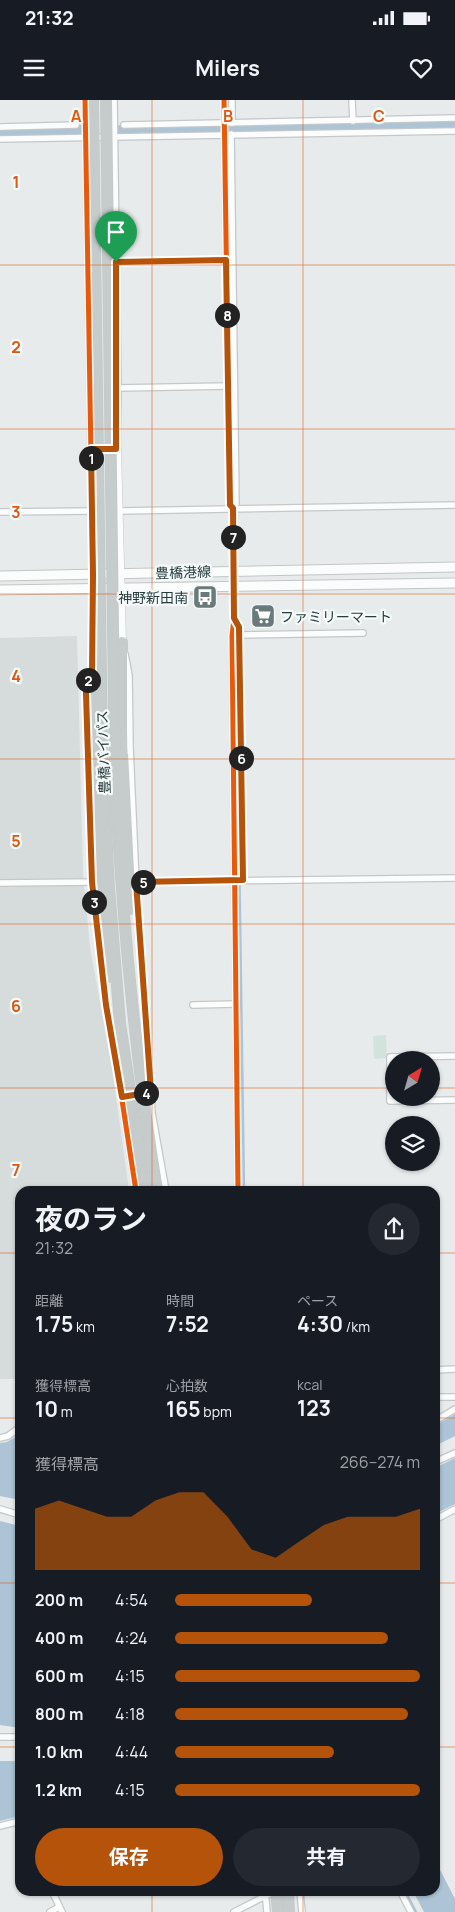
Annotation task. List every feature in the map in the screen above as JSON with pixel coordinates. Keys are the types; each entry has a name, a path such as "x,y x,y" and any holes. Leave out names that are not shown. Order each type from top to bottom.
{"highway":[{"name":"豊橋バイパス","path":"93,100 102,748 109,888 120,1023 144,1186"},
{"name":"豊橋バイパス","path":"106,100 115,780 119,860 132,994 141,1080 156,1186"},
{"path":"122,642 122,754 131,923 132,994"},
{"path":"92,672 102,917 108,967 120,1023"},
{"path":"276,1896 278,1912"},
{"path":"288,1896 289,1912"}],"main road":[{"name":"豊橋港線","path":"0,576 455,567"},
{"name":"豊橋港線","path":"0,590 455,584"}],"street":[{"path":"85,100 93,575 92,672 86,684 86,694 92,882 106,1005 135,1186"},
{"path":"114,100 118,388 116,449 122,642 127,658 129,675 136,882 152,1113 165,1186"},
{"path":"224,100 227,123 230,383 232,403 230,505 233,508 234,618 232,625 236,636 233,776 238,1186"},
{"path":"227,123 232,100"},
{"path":"352,100 353,121"},
{"path":"124,125 455,118"},
{"path":"139,124 139,137"},
{"path":"0,127 61,128 76,125"},
{"path":"61,128 61,138"},
{"path":"0,139 455,131"},
{"path":"116,262 228,258"},
{"path":"118,388 230,383"},
{"path":"91,449 116,449"},
{"path":"119,511 455,505"},
{"path":"0,512 92,511"},
{"path":"236,636 364,632"},
{"path":"236,692 240,727 243,880"},
{"path":"233,727 240,727"},
{"path":"233,776 241,776"},
{"path":"234,810 242,810"},
{"path":"234,856 242,856"},
{"path":"0,883 455,878"},
{"path":"192,1005 236,1004"},
{"path":"455,1056 390,1057 390,1102 455,1100"},
{"path":"122,1097 151,1092"},
{"path":"440,1370 455,1369"},
{"path":"440,1397 455,1397"},
{"path":"440,1417 455,1408"},
{"path":"0,1438 8,1436 15,1431"},
{"path":"440,1460 455,1453"},
{"path":"0,1509 15,1514"},
{"path":"440,1517 455,1509"},
{"path":"0,1737 15,1737"},
{"path":"0,1826 15,1824"},
{"path":"50,1912 61,1910 54,1896"},
{"path":"234,1912 262,1896"},
{"path":"266,1896 267,1912"},
{"path":"300,1896 302,1912"},
{"path":"403,1896 411,1912"}],"shaded area":[{"path":"77,636 83,873 90,947 113,1074 128,1186 15,1186 15,1379 0,1379 0,638"},
{"path":"386,1035 385,1058 374,1059 373,1036"}],"water":[{"path":"455,1414 455,1436 440,1444 440,1423"},
{"path":"15,1437 15,1499 0,1496 0,1443 7,1442"},
{"path":"455,1458 455,1504 440,1512 440,1466"},
{"path":"0,1521 15,1525 15,1727 0,1725"},
{"path":"0,1761 15,1761 15,1817 0,1821"},
{"path":"440,1870 455,1899 455,1912 424,1912 416,1896 440,1896"}],"waterway":[{"path":"228,100 232,420"},
{"path":"123,131 455,125"},
{"path":"0,133 78,131"},
{"path":"236,641 244,1186"},
{"path":"408,1896 416,1912"}],"cycle path":[{"path":"85,100 93,575 92,672 86,684 86,694 92,882 99,951 135,1186"},
{"path":"224,100 230,505 233,508 234,618 232,636 238,1186"}],"place":[{"name":"神野新田南","path":"205,597"},
{"name":"ファミリーマート","path":"263,616"}],"route":[{"path":"226,260 234,618 239,627 243,880 136,882 151,1092 122,1097 106,1005 92,882 86,694 86,684 92,672 91,449 116,449 118,388 116,262 226,260"}]}
